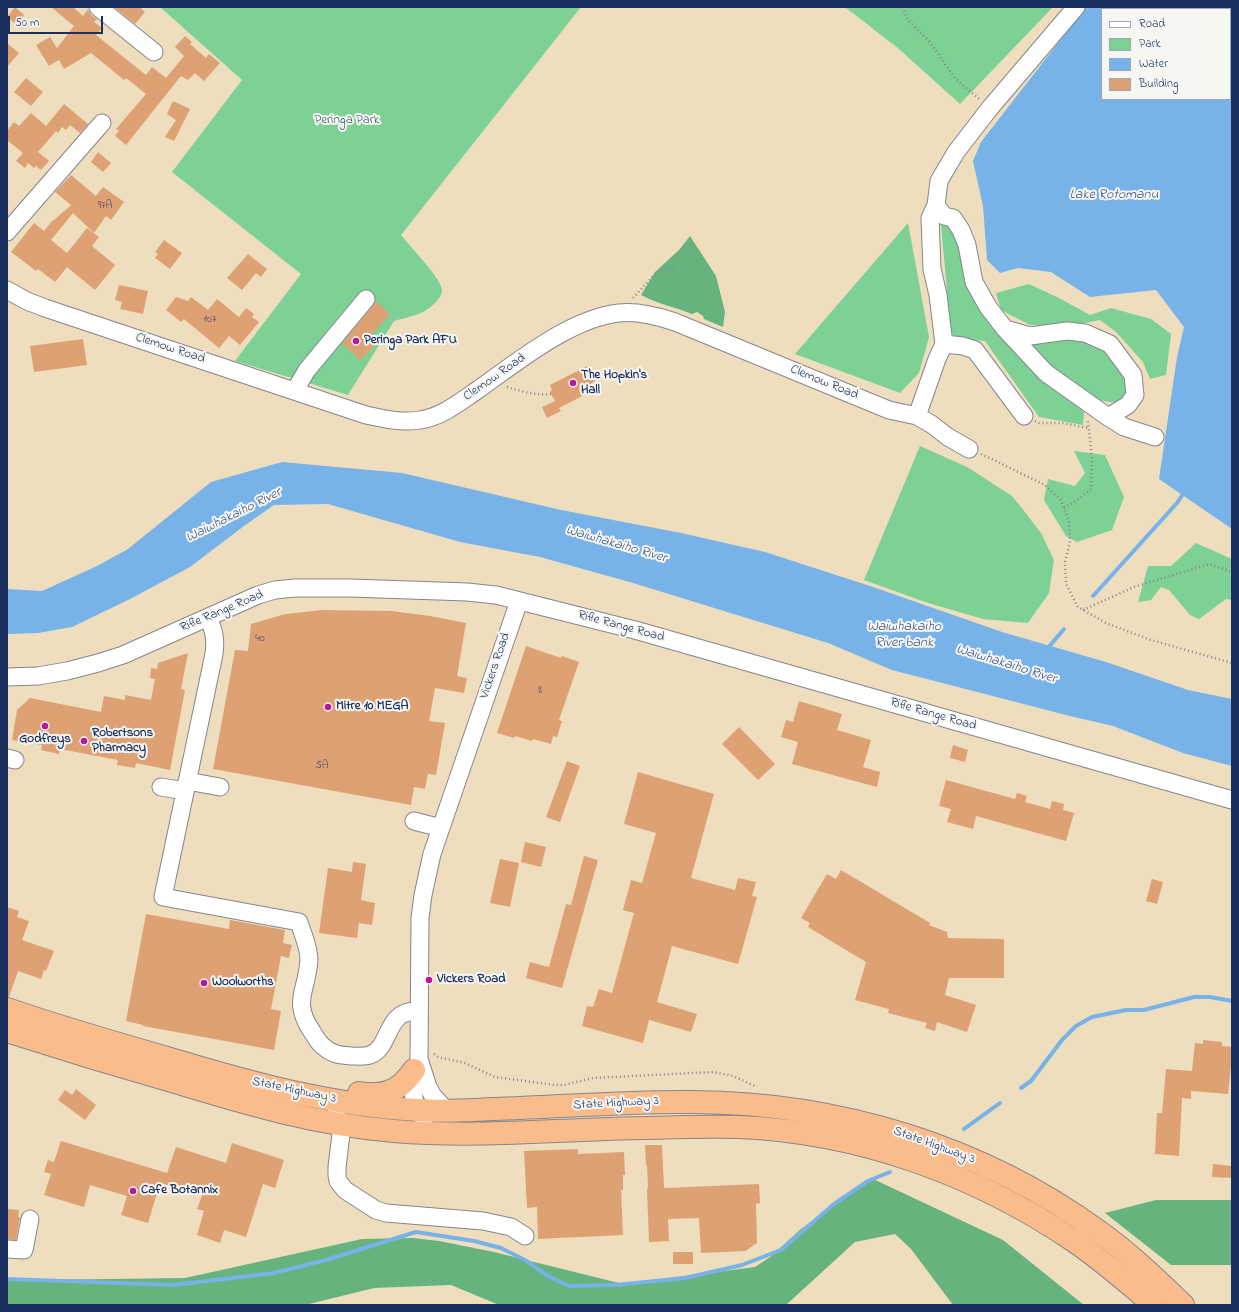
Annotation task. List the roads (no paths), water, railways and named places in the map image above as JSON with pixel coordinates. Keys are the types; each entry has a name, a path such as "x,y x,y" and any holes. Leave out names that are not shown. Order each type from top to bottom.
{"highway":[{"name":"State Highway 3","path":"7,1009 112,1042 274,1088 363,1105 447,1111 630,1103 733,1102 799,1109 842,1117 928,1142 996,1170 1059,1205 1098,1231 1123,1251 1183,1305"},
{"name":"State Highway 3","path":"7,1031 236,1101 293,1115 339,1124 435,1134 489,1134 648,1128 741,1128 817,1136 866,1146 903,1156 936,1168 1013,1203 1075,1241 1108,1266 1154,1305"},
{"path":"274,1088 313,1086 371,1095 381,1094 400,1087 422,1061"}],"street":[{"path":"98,7 154,52"},
{"path":"917,416 937,359 944,344 938,295 932,269 930,218 936,205 939,181 956,152 990,108 1076,7"},
{"path":"7,232 102,123"},
{"path":"936,205 944,216 952,218 961,230 967,245 974,282 988,308 1005,329 1046,373 1124,427 1155,437"},
{"name":"Clemow Road","path":"7,290 27,301 45,308 295,390 366,415 403,421 422,420 456,405 548,341 586,321 619,313 636,313 656,316 675,322 889,410 917,416 969,449"},
{"path":"295,390 308,370 366,298"},
{"path":"1005,329 1030,336 1067,331 1085,333 1110,344 1133,375 1135,395 1128,406 1108,417"},
{"path":"944,344 963,346 975,350 1024,416"},
{"name":"Rifle Range Road","path":"7,677 38,676 67,671 123,655 258,595 275,590 295,588 351,588 467,592 496,595 635,630 1232,800"},
{"name":"Vickers Road","path":"447,1111 433,1096 428,1087 422,1061 418,1011 420,918 423,895 432,854 440,828 519,601"},
{"path":"208,617 216,640 214,654 163,897 299,922 309,960 301,1007 306,1023 321,1045 336,1055 364,1056 376,1052 382,1045 393,1024 404,1013 418,1011"},
{"path":"161,787 220,787"},
{"path":"414,822 440,828"},
{"name":"Vickers Road","path":"422,1061 414,1100 418,1110 435,1134"},
{"path":"332,1100 341,1134 337,1175 338,1181 345,1190 376,1210 386,1213 483,1221 511,1227 525,1236"},
{"path":"7,1249 24,1250 30,1219"}],"water":[{"name":"Lake Rotomanu","path":"1086,7 1232,7 1232,529 1159,479 1177,357 1184,327 1156,290 1090,297 1051,272 1018,268 1000,273 987,260 983,206 973,161 981,142"},
{"name":"Waiwhakaiho River bank","path":"282,462 402,473 561,510 681,533 765,552 873,587 1002,632 1106,662 1188,690 1232,699 1232,766 1183,753 1113,726 892,670 828,643 633,583 540,557 460,542 328,504 274,505 190,567 130,599 72,627 38,633 7,634 7,589 42,591 97,566 128,549 211,482"}],"waterway":[{"path":"1093,596 1177,503 1185,491"},
{"path":"1047,649 1064,629"},
{"path":"1021,1088 1031,1081 1062,1040 1076,1026 1092,1017 1126,1010 1144,1010 1194,997 1210,997 1232,1001"},
{"path":"964,1129 1000,1103"},
{"path":"7,1279 173,1285 274,1273 326,1260 416,1232 474,1241 501,1248 525,1260 548,1276 569,1286 616,1285 685,1278 742,1265 781,1250 834,1204 868,1181 890,1172"}],"place":[{"name":"Peringa Park AFU","path":"356,341"},
{"name":"The Hopkin's Hall","path":"573,383"},
{"name":"Mitre 10 MEGA","path":"328,707"},
{"name":"Godfreys","path":"45,726"},
{"name":"Robertsons Pharmacy","path":"84,741"},
{"name":"Vickers Road","path":"429,980"},
{"name":"Woolworths","path":"204,983"},
{"name":"Cafe Botannix","path":"133,1191"}],"park label":[{"name":"Peringa Park","path":"347,121"}],"water label":[{"name":"Waiwhakaiho River","path":"234,516"},
{"name":"Waiwhakaiho River","path":"616,545"},
{"name":"Waiwhakaiho River","path":"1006,665"}]}
